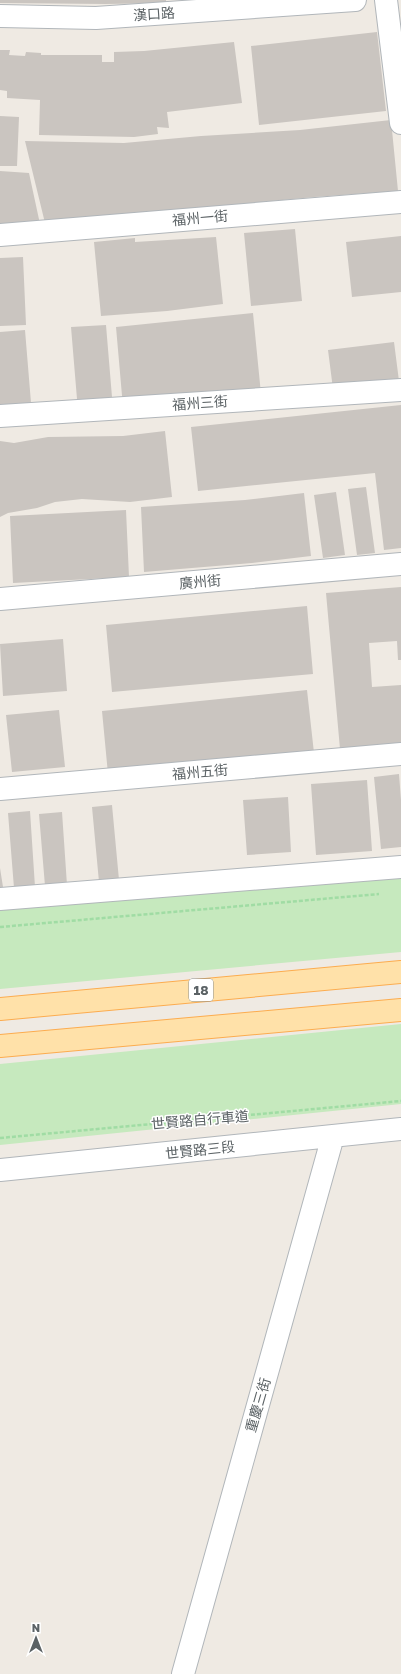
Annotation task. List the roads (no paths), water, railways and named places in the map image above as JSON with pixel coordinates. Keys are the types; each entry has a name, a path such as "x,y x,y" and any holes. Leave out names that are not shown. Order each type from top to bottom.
{"main road":[{"name":"18","path":"0,1009 401,972"},
{"path":"0,1046 401,1010"}],"street":[{"name":"漢口路","path":"0,16 96,18 246,4 355,0"},
{"path":"386,0 401,123"},
{"name":"福州一街","path":"0,235 401,202"},
{"name":"福州三街","path":"0,416 401,390"},
{"name":"廣州街","path":"0,599 401,564"},
{"name":"福州五街","path":"0,789 401,754"},
{"path":"0,899 401,867"},
{"name":"世賢路三段","path":"0,1170 401,1130"},
{"name":"重慶三街","path":"183,1674 333,1136"}]}
